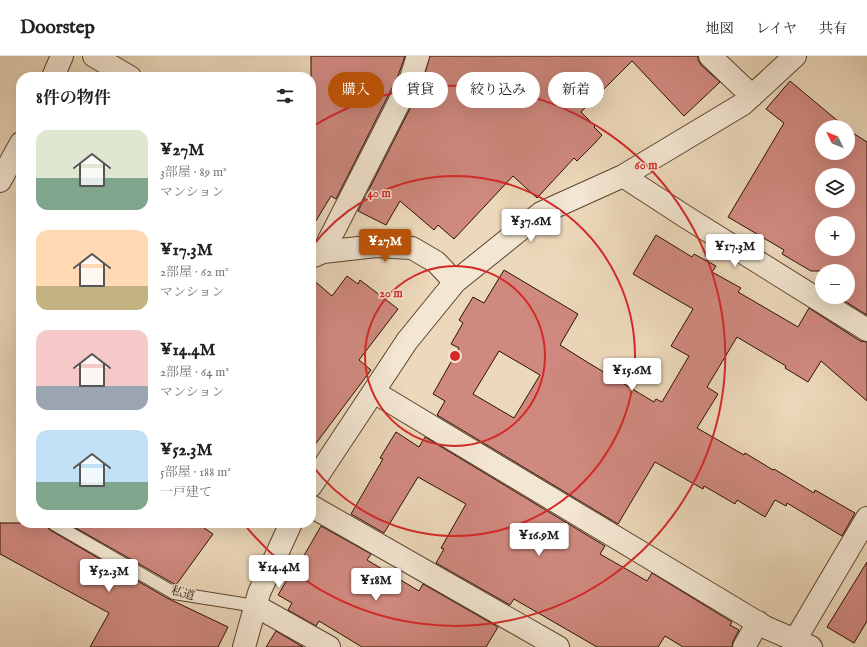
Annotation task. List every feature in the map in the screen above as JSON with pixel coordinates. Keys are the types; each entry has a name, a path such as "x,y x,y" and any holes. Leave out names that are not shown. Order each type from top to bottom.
{"street":[{"path":"55,72 62,56"},
{"path":"94,56 121,72"},
{"path":"317,255 410,81 418,56"},
{"path":"710,56 752,96"},
{"path":"316,479 407,341 455,282 541,213 623,176 743,104 796,56"},
{"path":"0,181 16,152"},
{"path":"623,176 867,330"},
{"path":"317,255 376,246 412,248 436,262 455,282"},
{"path":"374,392 765,627 803,643 867,518"},
{"path":"316,509 558,647"},
{"path":"244,647 259,593 289,528"},
{"path":"256,606 329,647"},
{"path":"744,647 758,622"}],"lane":[{"name":"私道","path":"61,528 174,593 256,606"}],"building":[{"path":"311,56 405,56 399,72 392,72 392,88 384,104 384,72 328,72 328,108 382,108 336,199 331,196 316,221 316,72 311,72"},
{"path":"430,56 698,56 698,60 701,65 720,82 684,116 632,61 604,89 604,72 548,72 548,108 585,108 581,112 602,135 577,161 574,158 537,198 513,176 454,239 438,225 434,230 400,201 386,225 358,211 410,108 448,108 448,72 425,72"},
{"path":"790,81 837,120 815,120 815,160 855,160 855,134 867,142 867,315 849,304 855,304 855,264 815,264 815,271 811,271 782,254 784,250 728,217 784,123 766,109"},
{"path":"656,235 692,257 694,254 716,266 712,272 741,288 738,292 798,327 809,308 860,341 867,342 867,401 821,361 808,382 785,368 786,366 737,337 707,387 718,394 697,428 744,455 745,453 773,470 774,469 814,493 815,490 855,513 842,536 787,503 786,506 775,500 765,517 737,500 735,504 704,486 703,489 655,462 618,524 437,415 445,401 433,394 459,348 451,344 463,323 459,320 473,297 484,303 504,270 578,314 560,345 654,402 656,399 662,402 689,356 671,346 693,309 633,274","holes":["499,351 540,375 514,418 473,394"]},
{"path":"347,276 358,284 360,280 398,309 359,360 371,370 316,443 316,282 332,296"},
{"path":"396,432 419,447 425,437 605,546 600,554 647,581 652,573 732,622 730,625 739,630 733,641 732,647 683,647 665,636 658,647 597,647 514,599 510,605 436,563 444,549 441,548 466,504 418,477 384,533 351,514 383,459 380,458"},
{"path":"0,523 16,523 16,528 48,528 167,598 228,627 218,647 90,647 109,613 0,554"},
{"path":"321,526 371,554 367,560 419,591 423,584 498,627 486,647 362,647 319,621 316,626 288,610 292,603 278,595 293,570 295,571"},
{"path":"76,528 204,528 213,534 176,585"},
{"path":"867,562 867,621 854,643 827,627"},
{"path":"276,631 303,647 266,647"}]}
